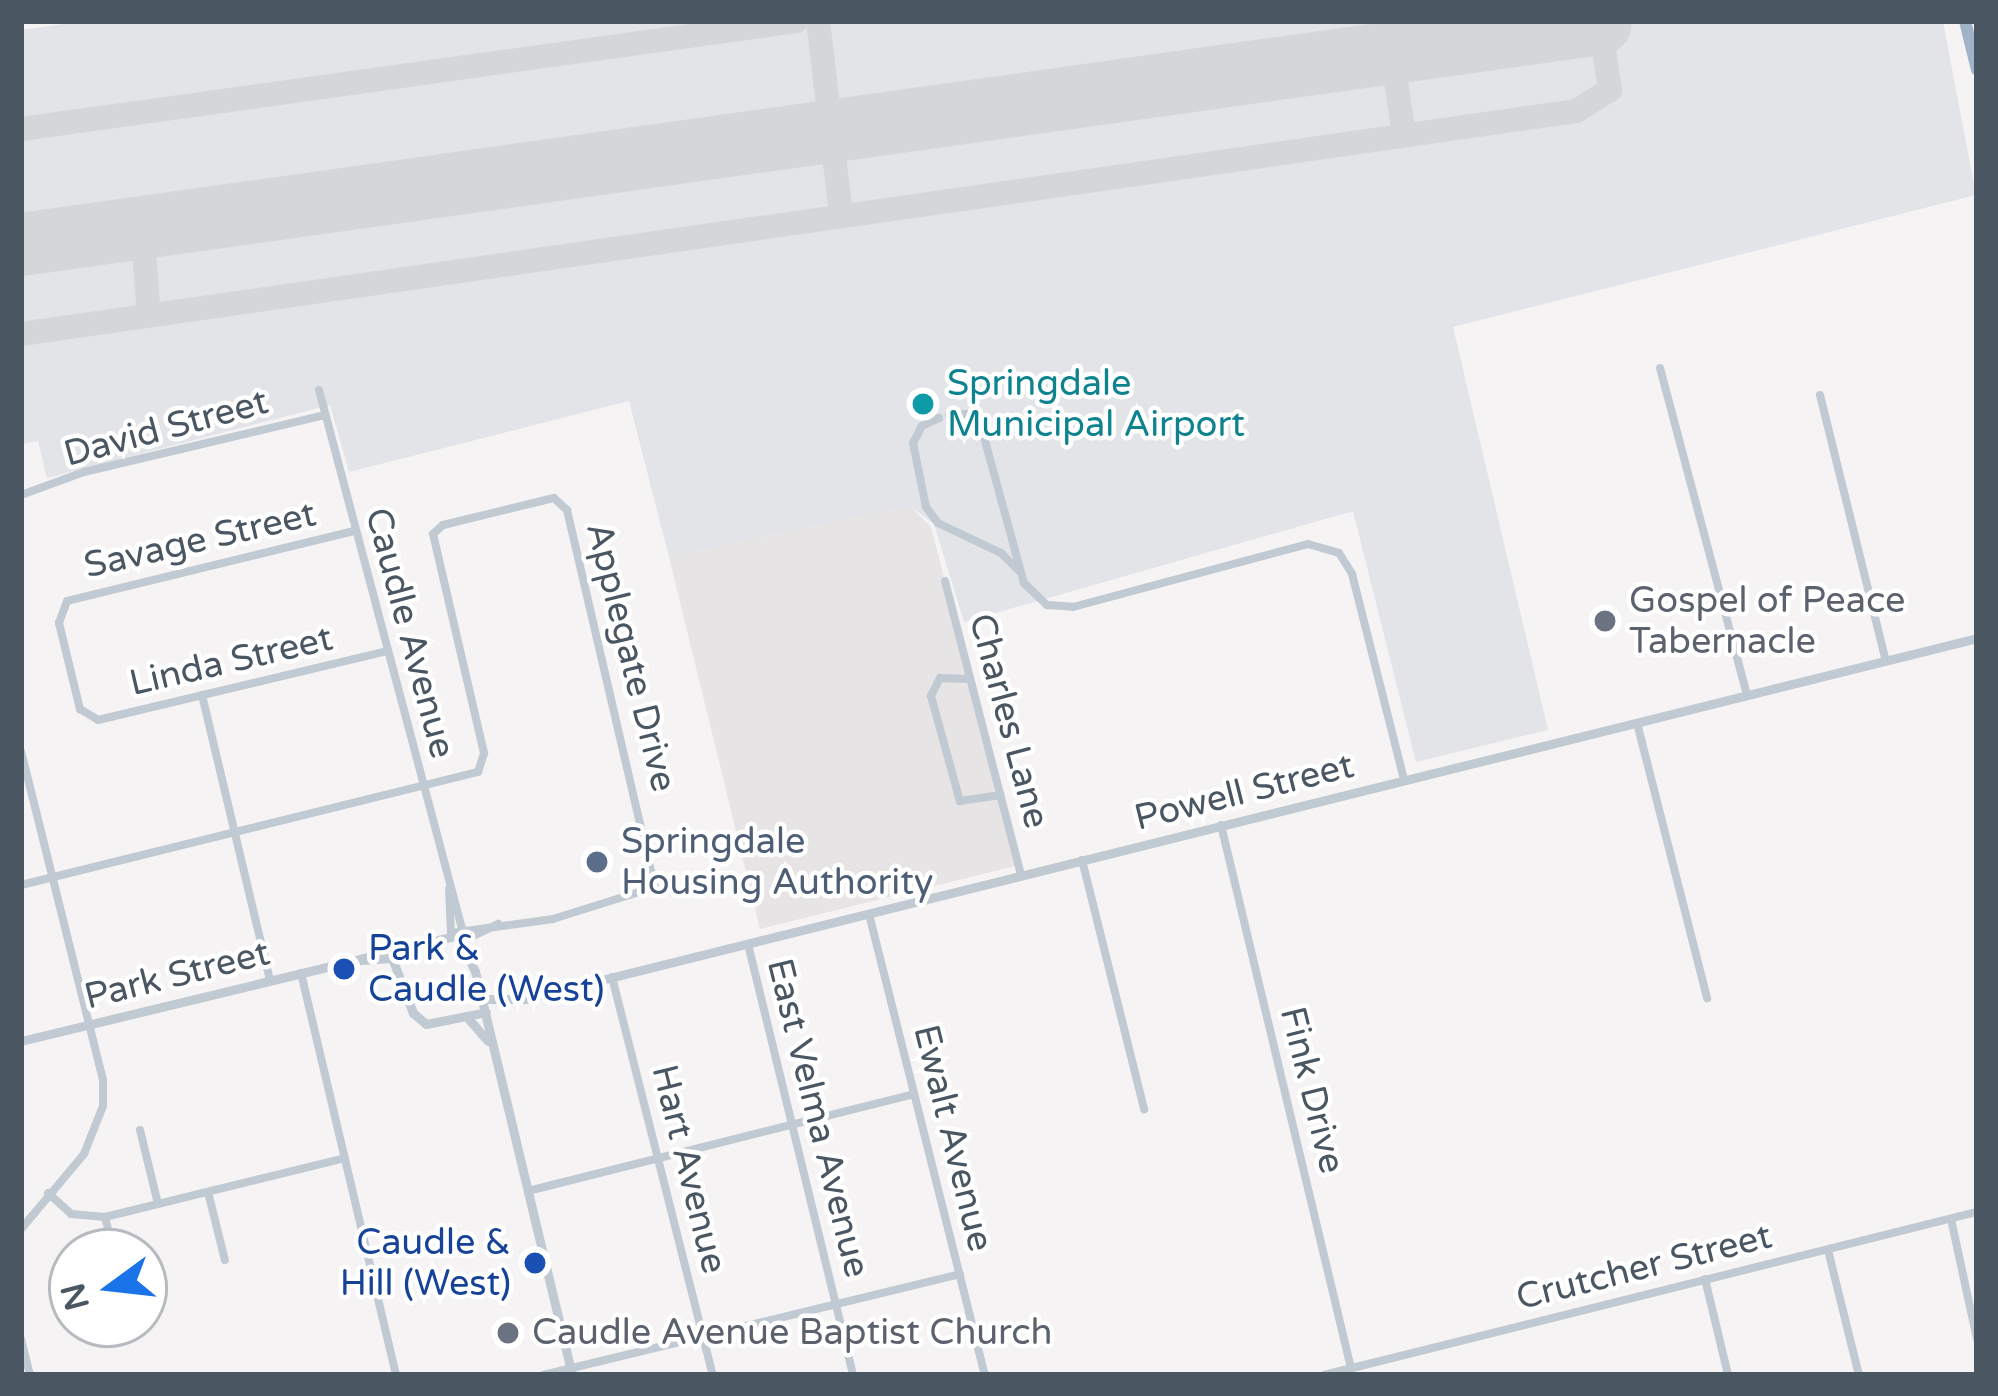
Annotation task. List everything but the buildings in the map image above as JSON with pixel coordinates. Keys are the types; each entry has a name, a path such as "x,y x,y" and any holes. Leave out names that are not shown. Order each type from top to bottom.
{"highway":[{"path":"1965,21 1977,70"}],"street":[{"path":"1660,368 1747,696"},
{"name":"Caudle Avenue","path":"319,390 459,934"},
{"path":"1820,394 1886,661"},
{"path":"1020,572 982,426 968,414 944,416 922,425 913,443 926,508 938,524 1001,553 1037,600 1064,608 1308,544 1332,548 1352,574 1404,780"},
{"name":"David Street","path":"21,495 84,472 325,416"},
{"name":"Applegate Drive","path":"423,788 478,772 485,761 435,530 560,500 656,887 553,919 500,923 459,934"},
{"name":"Savage Street","path":"86,719 58,623 62,607 354,531"},
{"name":"Charles Lane","path":"945,581 1021,875"},
{"name":"Powell Street","path":"466,1016 1977,638"},
{"name":"Linda Street","path":"86,719 387,651"},
{"path":"970,679 940,678 932,696 961,801 1000,795"},
{"path":"202,695 270,980"},
{"path":"1637,723 1707,998"},
{"path":"21,751 89,1024 103,1106 84,1154 21,1228"},
{"path":"21,885 423,788"},
{"name":"Fink Drive","path":"1220,825 1352,1368"},
{"path":"1082,860 1144,1109"},
{"name":"Ewalt Avenue","path":"869,914 985,1375"},
{"path":"459,934 484,1012 571,1372"},
{"name":"Park Street","path":"21,1041 459,934"},
{"path":"408,943 399,964 418,1020 466,1016 480,999"},
{"name":"East Velma Avenue","path":"748,944 854,1375"},
{"name":"Park Street","path":"346,962 383,956 399,964"},
{"path":"301,973 396,1375"},
{"name":"Hart Avenue","path":"612,977 713,1375"},
{"name":"Powell Street","path":"480,999 525,999"},
{"path":"466,1016 488,1041"},
{"path":"526,1192 914,1094"},
{"path":"140,1130 158,1204"},
{"path":"48,1192 70,1214 105,1217 345,1158"},
{"path":"208,1192 225,1260"},
{"name":"Crutcher Street","path":"1324,1375 1977,1212"},
{"path":"105,1217 108,1228"},
{"path":"1951,1219 1977,1339"},
{"path":"1828,1250 1859,1375"},
{"path":"543,1375 571,1372 960,1274"},
{"path":"1705,1280 1728,1375"},
{"path":"21,1339 30,1375"}],"shaded area":[{"name":"Springdale Municipal Airport","path":"85,21 1943,21 1976,195 1453,327 1548,730 1416,762 1353,511 964,622 934,524 910,506 669,557 629,401 349,472 330,405 47,478 38,441 21,444 21,30"},
{"path":"910,506 931,527 1019,865 760,929 669,557"}],"taxiway":[{"path":"21,129 797,21"},
{"path":"818,21 841,215"},
{"path":"1387,21 1404,135"},
{"path":"21,334 1576,111 1610,90 1600,23"},
{"path":"142,227 149,315"}],"runway":[{"path":"21,244 1600,23"}],"place":[{"name":"Springdale Municipal Airport","path":"923,404"},
{"name":"Gospel of Peace Tabernacle","path":"1605,621"},
{"name":"Springdale Housing Authority","path":"597,862"},
{"name":"Park & Caudle (West)","path":"344,969"},
{"name":"Caudle & Hill (West)","path":"535,1263"},
{"name":"Caudle Avenue Baptist Church","path":"508,1333"}]}
